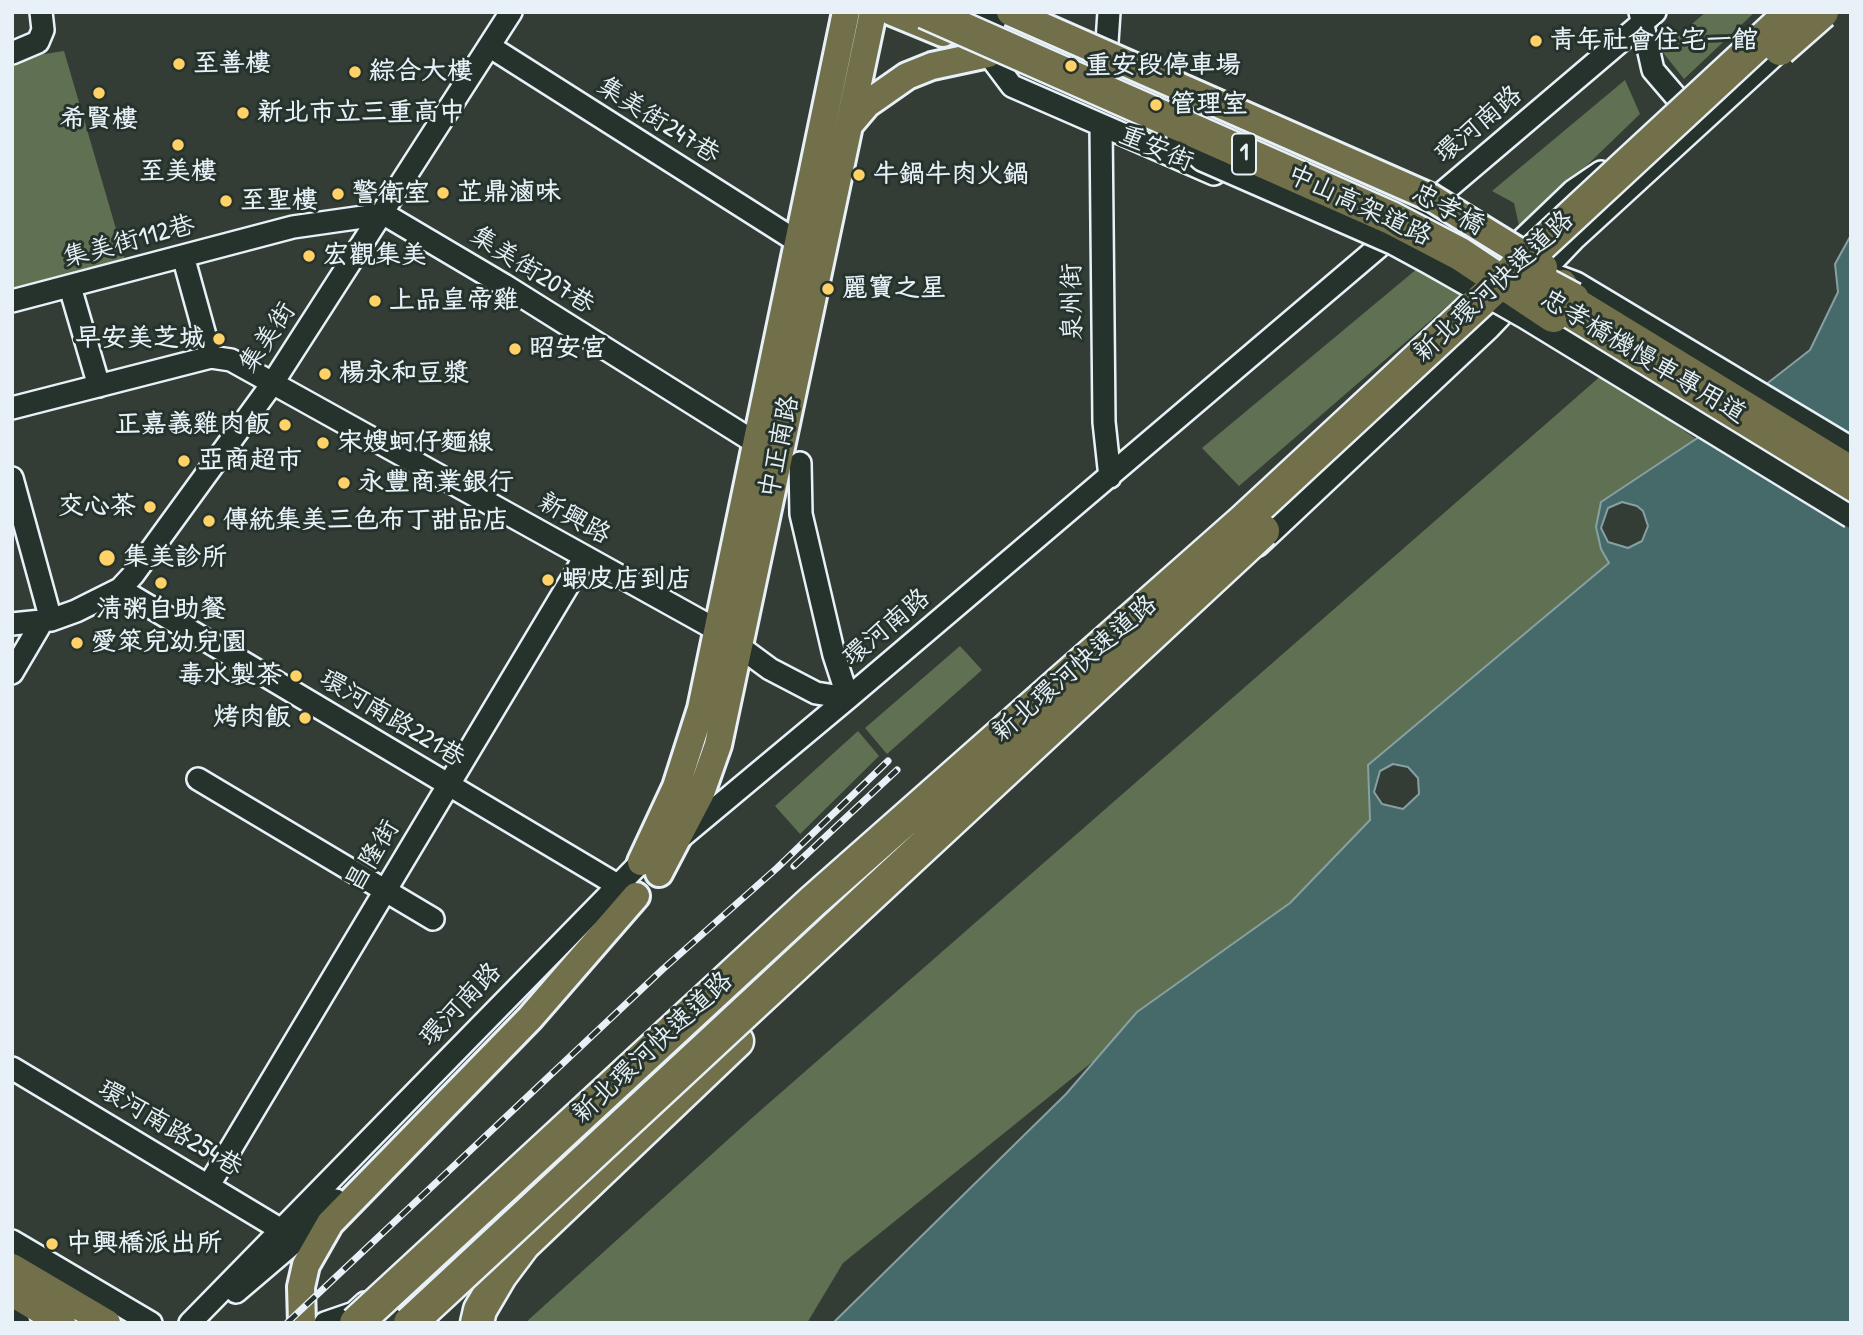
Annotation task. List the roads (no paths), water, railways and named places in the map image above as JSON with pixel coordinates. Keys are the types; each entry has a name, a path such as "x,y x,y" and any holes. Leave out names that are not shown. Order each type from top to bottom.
{"highway":[{"name":"中山高架道路","path":"974,12 1402,205 1562,297"},
{"name":"新北環河快速道路","path":"360,1320 813,901 1243,521 1792,12"},
{"name":"新北環河快速道路","path":"411,1323 820,945 1717,105 1822,12"},
{"name":"中山高架道路","path":"925,18 1391,218 1460,254 1562,297"},
{"path":"360,1320 1194,579 1513,279 1585,201 1590,182"},
{"path":"477,1323 480,1310 500,1276 524,1244 737,1041 820,945"}],"main road":[{"name":"中正南路","path":"650,867 680,839 701,793 718,745 727,637 756,443 846,12"},
{"name":"中正南路","path":"650,867 727,637 849,125 873,12"},
{"name":"重安街","path":"892,12 925,18 988,54"},
{"name":"忠孝橋","path":"1010,12 1432,198 1562,297 1851,498"},
{"path":"849,125 867,104 907,76 932,66 988,54"},
{"name":"忠孝橋","path":"988,54 1401,239 1505,297 1562,297 1851,469"},
{"path":"302,1323 301,1287 306,1265 330,1223 530,1018 627,891"},
{"path":"12,1267 107,1323"},
{"path":"12,1293 62,1323"}],"street":[{"path":"12,54 38,42 43,30 41,12"},
{"name":"集美街","path":"12,624 47,621 120,589 168,529 272,384 384,214 511,12"},
{"name":"重安街","path":"974,12 995,25 1424,211 1473,238 1513,279"},
{"path":"1040,12 1417,183 1424,211"},
{"path":"1107,42 1109,12"},
{"path":"1590,182 1678,100 1780,12"},
{"path":"325,1323 360,1320 562,1121 1184,558 1513,279 1574,239 1822,12"},
{"path":"1646,16 1653,70 1698,123"},
{"name":"環河南路","path":"680,839 1404,229 1646,16"},
{"name":"重安街","path":"925,18 966,33 1404,229 1462,260 1513,279"},
{"name":"集美街247巷","path":"489,46 798,242"},
{"name":"重安街","path":"988,54 1012,86 1353,236 1404,229"},
{"name":"泉州街","path":"1101,125 1104,422 1110,477"},
{"name":"忠孝橋機慢車專用道","path":"1178,138 1202,160 1394,244 1429,263 1524,317 1851,517"},
{"path":"1290,208 1321,139"},
{"name":"集美街112巷","path":"12,301 293,227 384,214"},
{"name":"集美街207巷","path":"384,214 504,285 756,443"},
{"path":"12,408 211,357 183,256"},
{"path":"411,1323 1164,633 1513,279"},
{"name":"忠孝橋機慢車專用道","path":"1562,297 1576,283 1851,449"},
{"path":"70,287 99,386"},
{"name":"新興路","path":"211,357 231,360 585,557 727,637 770,669 816,693 848,698"},
{"path":"800,463 801,514 834,655 848,698"},
{"path":"12,478 47,621 12,673"},
{"name":"昌隆街","path":"209,1185 585,557"},
{"name":"環河南路221巷","path":"120,589 627,891"},
{"path":"198,779 433,919"},
{"path":"627,891 650,867"},
{"name":"環河南路","path":"200,1323 591,938 627,891"},
{"name":"環河南路","path":"190,1323 289,1235 627,891"},
{"name":"環河南路254巷","path":"12,1068 289,1235"},
{"path":"562,1121 595,1156"},
{"path":"12,1241 151,1323"},
{"path":"12,1319 19,1323"}],"water":[{"path":"1851,235 1851,1323 833,1323 1066,1094 1137,1012 1290,903 1370,820 1368,765 1609,563 1601,549 1596,527 1601,502 1696,439 1810,350 1838,292 1835,264","holes":["1622,502 1637,506 1643,511 1648,526 1642,541 1628,548 1608,542 1601,528 1608,508","1393,764 1408,767 1418,778 1419,794 1403,809 1382,804 1374,792 1380,771"]}],"railway":[{"path":"287,1323 663,969 777,868 888,761"},
{"path":"794,866 897,770"}],"place":[{"name":"青年社會住宅一館","path":"1536,41"},
{"name":"至善樓","path":"179,64"},
{"name":"重安段停車場","path":"1071,66"},
{"name":"綜合大樓","path":"355,72"},
{"name":"希賢樓","path":"99,93"},
{"name":"管理室","path":"1156,105"},
{"name":"新北市立三重高中","path":"243,113"},
{"name":"至美樓","path":"178,145"},
{"name":"牛鍋牛肉火鍋","path":"859,175"},
{"name":"芷鼎滷味","path":"443,193"},
{"name":"警衛室","path":"338,194"},
{"name":"至聖樓","path":"226,201"},
{"name":"宏觀集美","path":"309,256"},
{"name":"麗寶之星","path":"828,289"},
{"name":"上品皇帝雞","path":"375,301"},
{"name":"早安美芝城","path":"219,339"},
{"name":"昭安宮","path":"515,349"},
{"name":"楊永和豆漿","path":"325,374"},
{"name":"正嘉義雞肉飯","path":"285,425"},
{"name":"宋嫂蚵仔麵線","path":"323,443"},
{"name":"亞商超市","path":"184,461"},
{"name":"永豐商業銀行","path":"344,483"},
{"name":"交心茶","path":"150,507"},
{"name":"傳統集美三色布丁甜品店","path":"209,521"},
{"name":"集美診所","path":"107,558"},
{"name":"蝦皮店到店","path":"548,580"},
{"name":"清粥自助餐","path":"161,583"},
{"name":"愛箂兒幼兒園","path":"77,643"},
{"name":"毒水製茶","path":"296,676"},
{"name":"烤肉飯","path":"305,718"},
{"name":"中興橋派出所","path":"52,1244"}]}
